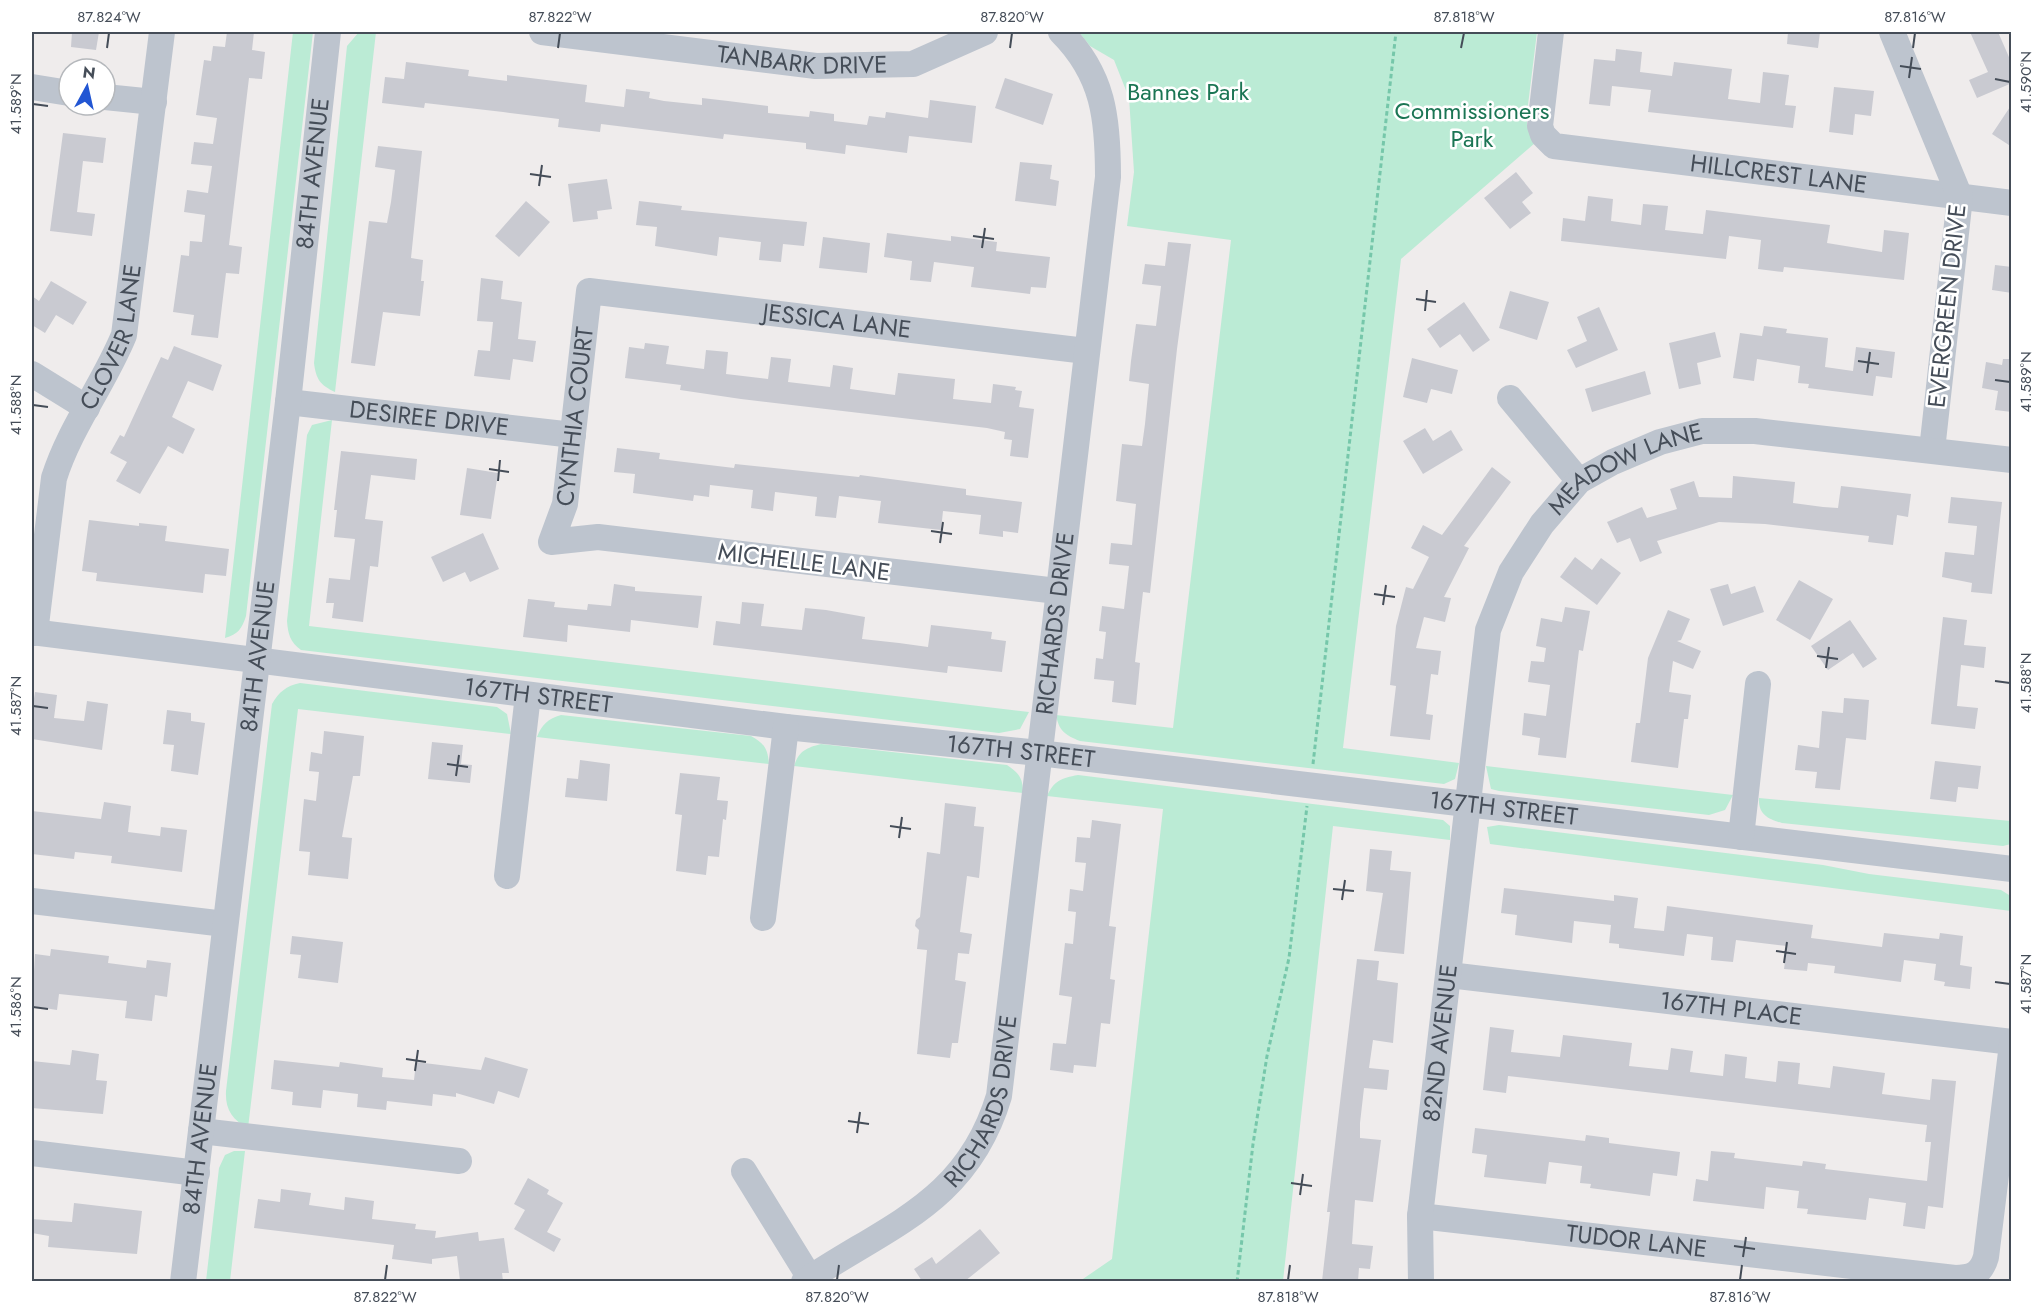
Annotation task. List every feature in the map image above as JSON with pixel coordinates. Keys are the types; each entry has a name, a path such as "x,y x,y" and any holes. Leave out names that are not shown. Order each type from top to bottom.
{"street":[{"name":"CLOVER LANE","path":"33,632 54,478 62,454 111,368 124,335 162,32"},
{"name":"84TH AVENUE","path":"183,1281 288,402 328,32"},
{"name":"TANBARK DRIVE","path":"542,32 595,35 826,66 913,64 985,32"},
{"name":"RICHARDS DRIVE","path":"807,1280 939,1194 973,1156 985,1137 999,1096 1057,591 1108,177 1105,110 1096,82 1076,47 1061,32"},
{"name":"HILLCREST LANE","path":"1551,32 1540,126 1548,141 1564,149 2012,203"},
{"name":"EVERGREEN DRIVE","path":"1892,32 1960,197 1932,450"},
{"path":"32,87 57,91"},
{"path":"117,98 154,102"},
{"name":"JESSICA LANE","path":"589,291 1086,351"},
{"name":"CYNTHIA COURT","path":"551,542 565,504 589,291"},
{"path":"32,374 87,408"},
{"path":"1510,398 1579,481"},
{"name":"DESIREE DRIVE","path":"288,402 573,435"},
{"name":"MEADOW LANE","path":"1468,804 1488,630 1511,572 1542,524 1579,481 1613,462 1660,442 1702,431 1755,431 2012,460"},
{"name":"MICHELLE LANE","path":"551,542 598,537 1057,591"},
{"name":"167TH STREET","path":"33,632 786,727 1039,753 2012,869"},
{"path":"1741,837 1758,684"},
{"path":"507,876 528,695"},
{"path":"762,918 786,727"},
{"name":"82ND AVENUE","path":"1421,1281 1420,1216 1468,804"},
{"path":"32,901 225,924"},
{"name":"167TH PLACE","path":"1449,975 2012,1043"},
{"name":"TUDOR LANE","path":"1420,1216 1955,1278 1973,1276 1979,1272 1986,1257 2012,1043"},
{"path":"201,1131 459,1161"},
{"path":"32,1153 197,1173"},
{"path":"744,1171 807,1280"}],"path":[{"path":"1237,1281 1260,1100 1289,958 1396,32"}],"green space":[{"path":"293,32 313,32 246,616 239,630 225,638"},
{"path":"359,32 376,32 335,392 320,381 314,363 347,46"},
{"path":"1079,32 1537,32 1527,113 1527,126 1535,143 1401,259 1343,748 1459,763 1455,779 1444,784 1080,741 1061,729 1056,715 1173,728 1231,240 1127,226 1134,172 1129,98 1114,60 1090,46"},
{"path":"332,420 309,626 1029,712 1020,729 999,733 301,650 290,637 287,621 307,435 312,425"},
{"path":"300,683 497,707 507,714 511,734 298,709 248,1128 238,1121 228,1109 226,1091 272,704 283,690"},
{"path":"561,715 751,736 764,747 768,754 769,764 537,737 546,723"},
{"path":"821,744 1007,765 1020,776 1023,793 794,766 804,751"},
{"path":"1486,766 1733,795 1725,810 1709,815 1499,791 1491,789"},
{"path":"1078,775 1443,820 1450,826 1450,840 1333,826 1283,1281 1080,1281 1112,1259 1163,809 1047,796 1059,781"},
{"path":"1759,798 2011,821 2011,844 2003,846 1782,823 1772,820 1762,812"},
{"path":"1499,825 1823,865 1869,874 2001,890 2009,895 2011,911 1490,844 1487,827"},
{"path":"234,1151 245,1151 230,1281 206,1281 219,1168 225,1155"}],"building":[{"path":"72,32 99,32 96,50 71,47"},
{"path":"227,32 254,32 252,50 265,52 262,79 249,78 229,245 242,247 239,274 226,273 218,338 191,335 194,315 173,312 181,255 189,256 190,241 202,242 205,215 184,212 187,190 208,193 212,166 191,164 194,142 213,144 217,118 196,115 204,60 211,61 213,46 225,47"},
{"path":"1788,32 1820,32 1818,48 1787,44"},
{"path":"1970,32 1998,32 2012,64 2012,83 1977,98 1969,80 1988,72"},
{"path":"1616,49 1642,52 1640,72 1672,76 1674,62 1732,69 1728,99 1760,103 1763,72 1789,75 1785,105 1796,106 1793,128 1648,112 1651,90 1612,86 1610,106 1589,104 1594,59 1615,61"},
{"path":"406,62 469,70 468,76 507,81 507,75 587,85 585,102 624,107 626,89 650,92 649,98 664,101 702,105 702,98 728,101 768,106 768,113 809,117 810,111 834,114 834,121 867,125 869,116 885,118 886,112 928,118 930,100 976,106 972,143 909,136 907,153 846,145 845,154 806,149 806,143 724,134 723,139 601,124 600,132 558,127 559,119 425,103 424,108 382,103 385,77 404,79"},
{"path":"1005,78 1053,94 1043,125 995,108"},
{"path":"1834,87 1874,91 1871,116 1855,114 1853,135 1829,132"},
{"path":"2012,104 2012,147 1992,134"},
{"path":"63,133 106,138 103,163 83,161 77,212 95,214 92,236 50,231"},
{"path":"378,146 422,151 411,258 423,260 421,281 424,281 420,316 383,312 375,366 351,363 369,221 387,223 395,170 375,167"},
{"path":"1020,162 1052,165 1050,179 1059,181 1056,206 1015,201"},
{"path":"1516,172 1533,193 1522,202 1531,213 1510,229 1484,198"},
{"path":"607,179 612,209 597,211 598,219 573,222 568,184"},
{"path":"1588,196 1613,199 1611,221 1641,225 1643,204 1668,206 1665,230 1703,234 1706,210 1830,225 1827,243 1882,252 1884,230 1909,233 1904,280 1784,267 1783,272 1758,269 1761,240 1729,236 1726,259 1561,241 1563,218 1585,221"},
{"path":"526,201 550,222 519,257 495,236"},
{"path":"639,201 682,206 681,210 807,222 804,246 783,244 781,262 759,260 761,242 719,237 717,256 655,246 657,227 636,225"},
{"path":"887,233 951,241 951,236 997,242 996,251 1050,257 1046,288 1031,287 1030,294 971,287 974,267 934,262 931,282 910,280 912,261 884,257"},
{"path":"823,237 870,243 867,273 819,268"},
{"path":"1168,242 1191,244 1150,593 1143,592 1135,662 1140,663 1136,705 1112,702 1114,681 1094,679 1096,658 1103,659 1106,632 1099,631 1102,606 1124,609 1129,566 1109,564 1111,543 1132,545 1136,504 1116,501 1122,444 1142,446 1145,424 1149,384 1129,381 1131,361 1136,324 1156,326 1161,286 1142,284 1145,264 1165,266"},
{"path":"1995,265 2012,267 2012,293 1992,290"},
{"path":"481,278 503,281 501,299 522,302 518,339 536,341 533,362 513,359 510,380 474,376 478,350 490,351 493,322 477,321"},
{"path":"51,281 87,302 73,325 56,315 45,333 32,325 32,296 39,301"},
{"path":"1510,291 1549,302 1537,340 1499,328"},
{"path":"1464,302 1490,340 1473,352 1460,334 1440,348 1427,329"},
{"path":"1599,307 1618,350 1576,368 1567,350 1587,341 1577,317"},
{"path":"1764,326 1787,329 1786,333 1828,338 1825,367 1853,371 1856,347 1895,352 1892,378 1876,376 1873,396 1808,388 1809,384 1798,383 1800,366 1757,359 1754,381 1733,378 1740,333 1762,336"},
{"path":"1715,332 1721,357 1697,363 1701,384 1679,389 1669,343"},
{"path":"645,343 669,346 666,364 704,369 706,350 728,352 726,374 768,379 771,357 791,359 788,382 830,387 833,365 853,368 850,389 895,395 898,373 955,379 953,399 991,403 993,384 1016,387 1015,390 1022,391 1019,407 1034,409 1028,458 1010,456 1012,440 1004,439 1005,432 987,428 741,399 680,390 681,385 625,378 629,347 644,349"},
{"path":"174,346 222,365 213,391 188,381 172,417 195,429 183,454 168,446 140,494 116,481 127,462 110,453 120,435 124,437 161,357 168,360"},
{"path":"1412,358 1458,370 1452,394 1431,389 1427,403 1403,397"},
{"path":"2003,359 2012,359 2012,412 1995,410 1998,391 1982,388 1986,362 2002,365"},
{"path":"1645,371 1651,394 1592,412 1585,389"},
{"path":"1425,428 1433,441 1451,430 1463,450 1423,474 1403,441"},
{"path":"617,448 660,453 659,459 734,468 735,464 859,477 860,475 966,489 966,495 1022,502 1018,533 1003,531 1003,537 979,534 981,515 943,511 941,530 878,523 881,501 839,496 836,518 815,516 817,497 775,492 773,511 751,508 753,490 710,485 709,497 694,495 693,501 633,493 635,474 614,472"},
{"path":"341,451 417,459 415,480 371,475 365,519 383,521 378,567 370,566 363,622 332,618 334,603 326,603 329,578 350,580 355,539 334,537 337,510 334,510"},
{"path":"1492,467 1511,482 1464,546 1469,548 1444,597 1451,598 1445,622 1424,617 1416,648 1441,651 1438,675 1431,674 1426,714 1433,715 1430,740 1390,736 1396,686 1390,685 1396,626 1406,587 1413,589 1429,557 1411,548 1423,525 1442,535"},
{"path":"467,468 498,473 491,519 460,515"},
{"path":"1733,476 1795,482 1793,503 1823,507 1838,508 1841,486 1911,494 1908,517 1897,515 1893,545 1868,542 1869,536 1765,524 1719,522 1657,541 1662,553 1640,562 1630,538 1617,543 1607,522 1642,507 1647,518 1677,509 1670,489 1694,481 1699,497 1732,498"},
{"path":"1951,497 2002,502 1992,594 1971,592 1972,583 1942,577 1945,552 1974,555 1977,526 1948,523"},
{"path":"89,520 139,526 139,523 167,526 165,541 229,549 226,576 205,574 203,593 96,581 97,573 82,571"},
{"path":"483,533 499,569 470,582 465,572 443,582 431,557"},
{"path":"1575,557 1592,570 1601,558 1621,573 1597,605 1560,577"},
{"path":"1799,580 1833,599 1810,640 1776,620"},
{"path":"614,584 635,587 635,591 702,596 698,628 631,620 630,632 568,625 567,642 523,637 528,599 555,602 554,607 587,610 588,604 611,606"},
{"path":"1728,584 1731,594 1755,586 1764,612 1723,626 1710,589"},
{"path":"742,602 764,604 761,626 802,630 805,608 826,610 865,617 862,639 928,647 931,625 992,632 991,639 1006,641 1002,672 948,666 947,673 713,645 716,621 740,624"},
{"path":"1565,607 1590,611 1583,651 1579,650 1566,758 1538,755 1540,738 1522,735 1524,713 1546,716 1550,685 1528,682 1531,661 1544,662 1546,648 1536,646 1541,618 1562,622"},
{"path":"1668,610 1690,619 1681,640 1677,641 1701,651 1693,669 1673,661 1669,692 1691,695 1688,719 1684,719 1678,768 1631,762 1636,723 1640,723 1648,658"},
{"path":"1943,617 1967,620 1964,645 1986,647 1984,668 1961,665 1957,706 1978,708 1975,729 1931,724"},
{"path":"1850,620 1877,659 1863,668 1853,653 1828,670 1811,646"},
{"path":"35,692 57,695 54,718 84,721 87,701 108,704 102,750 32,739"},
{"path":"1844,698 1869,700 1866,740 1846,738 1840,790 1815,788 1817,772 1795,770 1798,745 1819,748 1822,711 1843,713"},
{"path":"167,710 191,713 191,721 205,723 198,775 171,771 174,745 163,744"},
{"path":"324,731 364,736 360,776 353,776 342,837 352,838 348,879 308,875 310,852 299,851 304,799 316,801 319,772 309,771 311,752 322,754"},
{"path":"432,742 463,745 461,764 472,765 470,783 428,779"},
{"path":"580,760 610,764 607,801 565,797 567,778 578,779"},
{"path":"1935,761 1981,766 1978,789 1958,787 1956,802 1930,799"},
{"path":"680,773 720,777 717,800 728,801 726,820 723,819 719,857 708,856 706,875 676,871 682,815 675,814"},
{"path":"104,802 131,806 128,832 160,836 161,827 187,830 182,872 111,863 112,856 75,852 74,859 32,854 32,811 101,819"},
{"path":"945,803 976,807 974,826 984,827 979,878 967,876 960,932 972,934 969,954 958,953 955,980 966,982 958,1043 952,1043 950,1058 917,1054 927,950 917,949 919,930 915,926 916,920 920,917 927,852 940,854"},
{"path":"1092,820 1121,824 1109,926 1116,927 1110,979 1115,980 1110,1024 1101,1023 1096,1067 1074,1065 1073,1073 1050,1070 1053,1043 1066,1044 1072,997 1059,995 1065,943 1073,944 1076,912 1068,911 1070,889 1083,891 1086,863 1075,862 1077,837 1090,838"},
{"path":"1370,849 1392,851 1390,870 1411,872 1404,954 1374,951 1383,893 1366,891"},
{"path":"1504,888 1614,901 1614,895 1638,898 1634,928 1664,931 1667,906 1813,925 1811,938 1882,947 1884,933 1939,939 1940,933 1963,936 1960,965 1972,967 1970,989 1944,986 1945,982 1934,980 1936,964 1904,960 1901,982 1834,973 1835,966 1808,963 1807,971 1784,969 1787,946 1736,940 1733,962 1711,960 1713,937 1687,934 1684,956 1619,948 1619,944 1609,943 1611,925 1574,921 1572,943 1515,935 1517,915 1501,913"},
{"path":"292,936 343,942 338,983 298,978 301,955 290,954"},
{"path":"51,949 109,956 108,963 146,968 147,960 171,963 167,997 155,995 152,1021 125,1018 127,1001 59,994 57,1010 32,1006 35,954 50,956"},
{"path":"1357,959 1379,961 1377,980 1398,983 1393,1043 1373,1040 1369,1068 1389,1070 1387,1090 1364,1088 1360,1123 1360,1138 1381,1140 1373,1202 1355,1200 1352,1244 1373,1246 1370,1269 1359,1268 1358,1281 1322,1281 1330,1212 1327,1212"},
{"path":"1490,1027 1514,1030 1511,1052 1560,1057 1563,1035 1632,1043 1629,1066 1668,1070 1671,1048 1693,1051 1690,1072 1723,1076 1725,1054 1747,1057 1745,1078 1776,1082 1778,1061 1800,1063 1798,1084 1830,1088 1833,1066 1885,1073 1882,1094 1930,1100 1932,1079 1956,1081 1943,1208 1928,1206 1925,1229 1903,1226 1906,1203 1869,1198 1866,1220 1807,1214 1808,1209 1797,1208 1799,1191 1766,1187 1764,1209 1693,1201 1696,1179 1708,1181 1711,1151 1735,1153 1734,1158 1802,1166 1803,1161 1826,1164 1825,1169 1927,1181 1931,1142 1925,1142 1927,1125 1508,1076 1506,1093 1483,1090"},
{"path":"72,1050 99,1054 96,1080 107,1081 103,1114 32,1108 34,1088 32,1088 32,1061 70,1065"},
{"path":"485,1057 528,1069 519,1098 498,1091 494,1104 456,1093 456,1097 433,1094 432,1106 387,1101 386,1110 357,1107 358,1094 323,1090 321,1108 292,1105 293,1092 271,1089 274,1060 339,1067 340,1062 383,1068 382,1077 414,1080 416,1062 481,1070"},
{"path":"1475,1128 1585,1141 1586,1135 1609,1138 1609,1143 1680,1152 1677,1176 1653,1173 1650,1196 1590,1188 1591,1184 1580,1183 1582,1166 1549,1162 1546,1184 1484,1177 1487,1155 1472,1153"},
{"path":"528,1178 549,1190 547,1194 563,1203 547,1232 561,1239 554,1252 514,1229 525,1210 514,1204"},
{"path":"281,1189 311,1193 309,1205 344,1210 345,1197 374,1201 372,1219 416,1224 415,1229 436,1231 435,1238 478,1232 479,1241 504,1238 509,1273 502,1273 503,1281 460,1281 457,1256 432,1259 432,1264 392,1259 394,1245 254,1228 258,1199 280,1202"},
{"path":"74,1203 142,1211 137,1254 48,1247 49,1236 32,1233 32,1219 72,1222"},
{"path":"980,1229 1000,1253 965,1281 922,1281 914,1269 932,1257 936,1264"}],"park label":[{"name":"Bannes Park","path":"1188,92"},
{"name":"Commissioners Park","path":"1472,125"}]}
